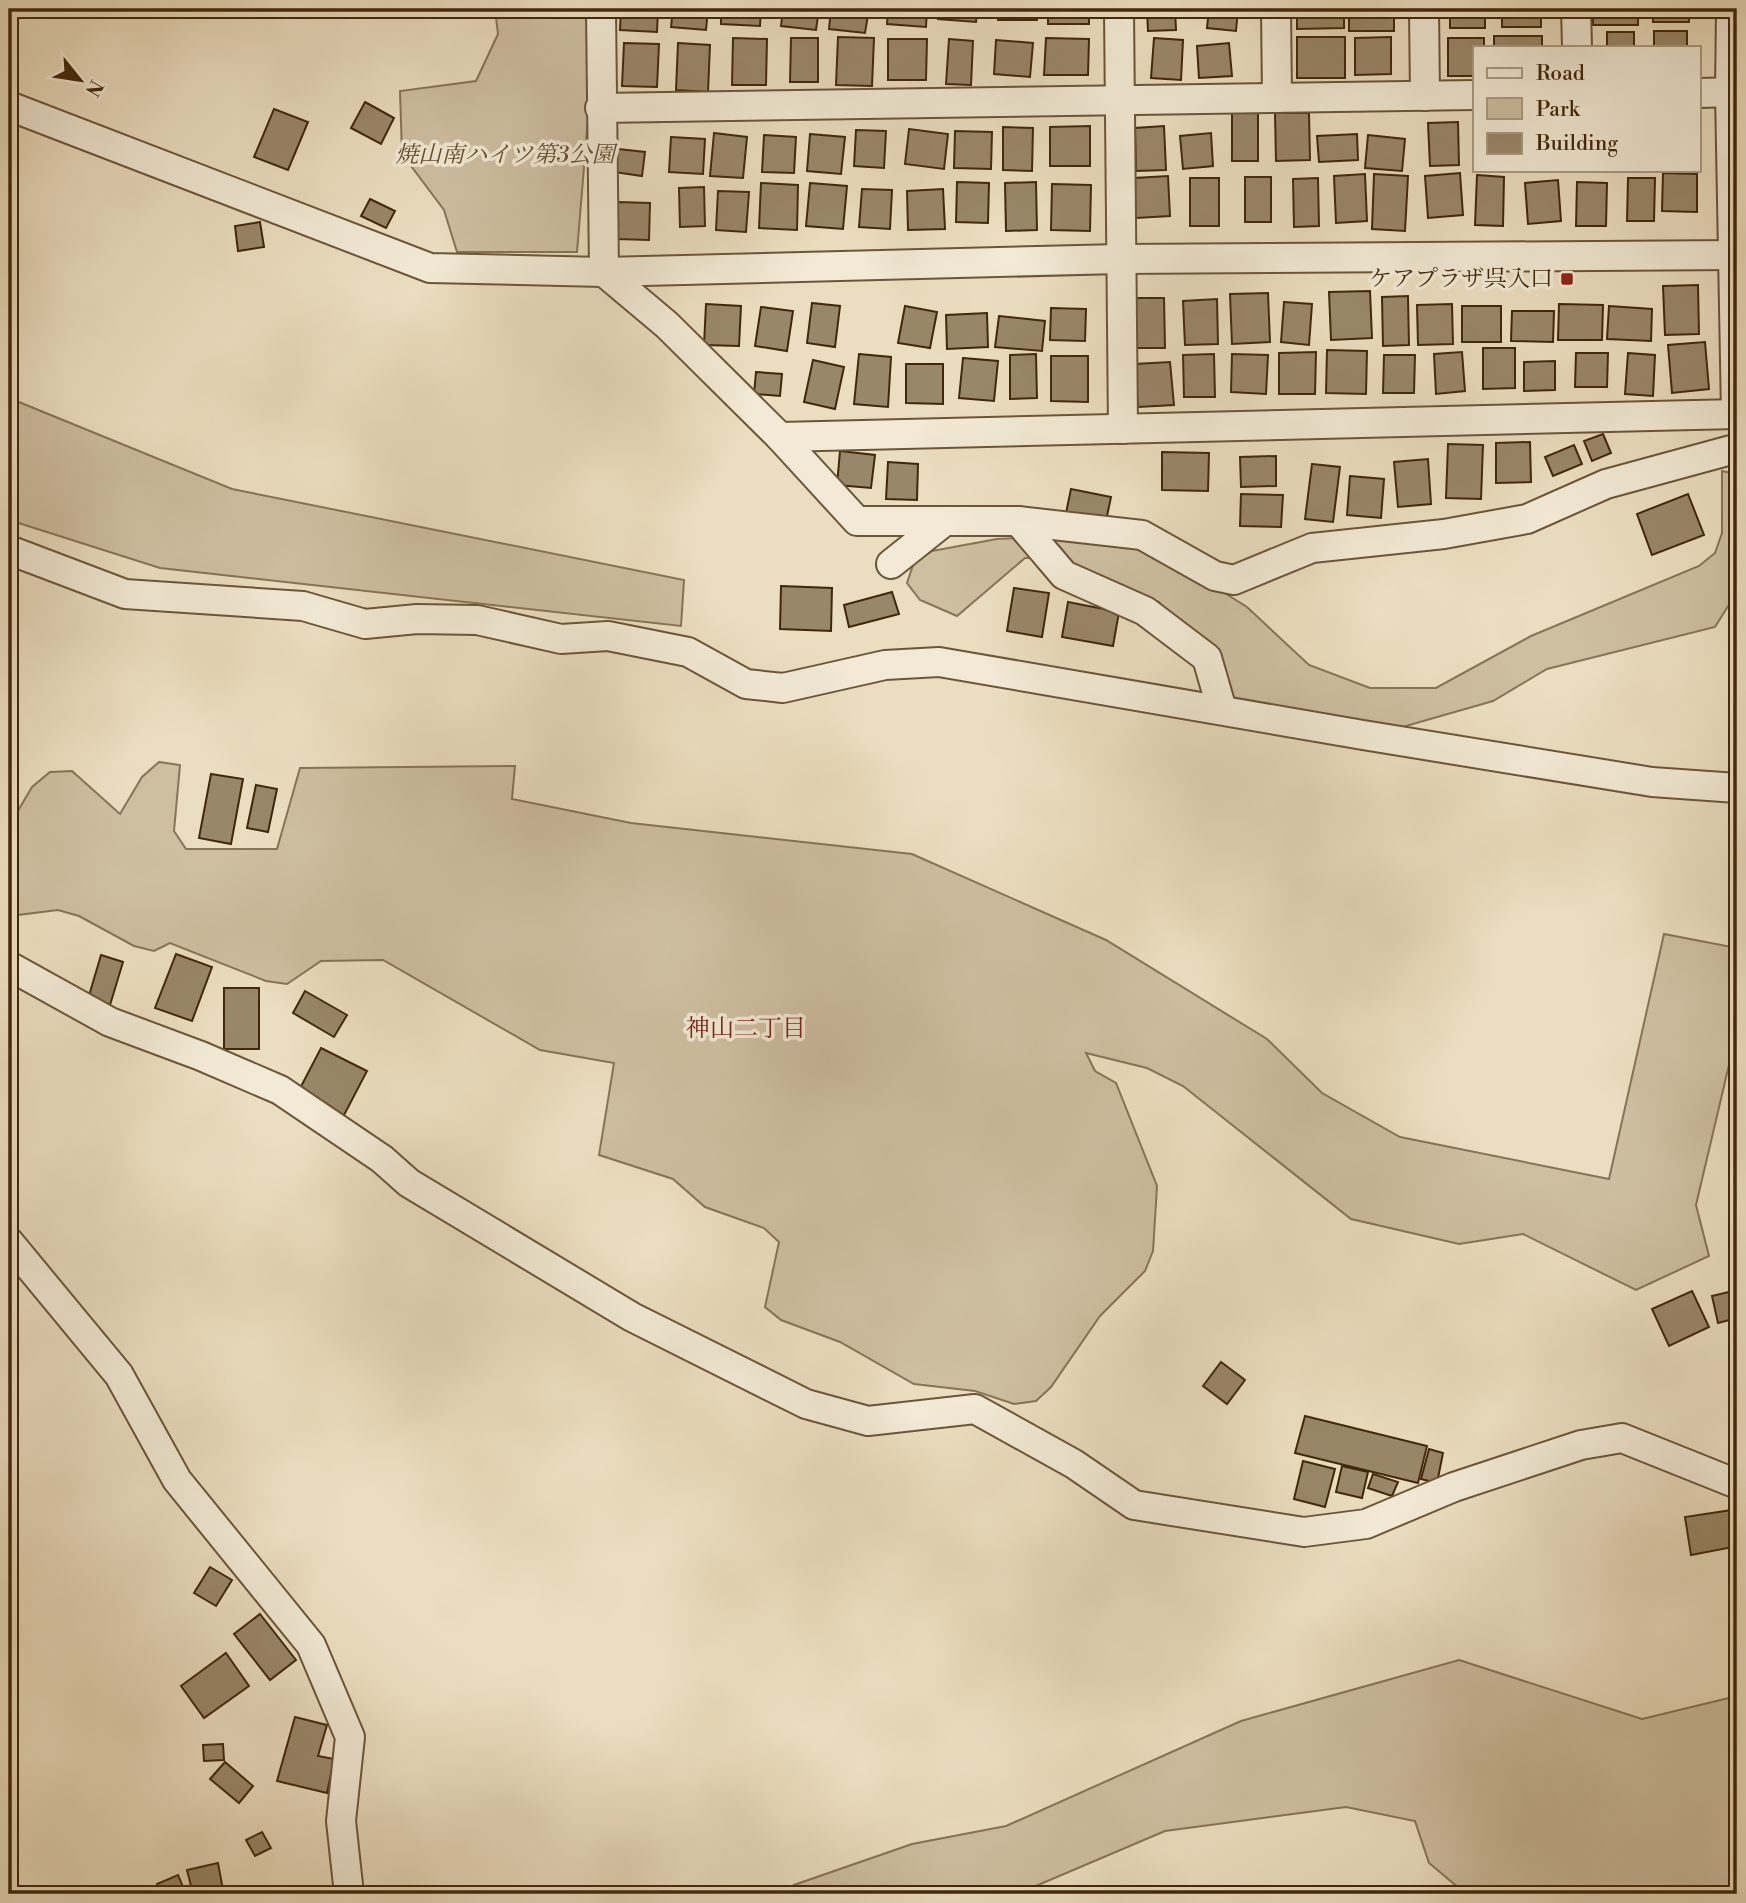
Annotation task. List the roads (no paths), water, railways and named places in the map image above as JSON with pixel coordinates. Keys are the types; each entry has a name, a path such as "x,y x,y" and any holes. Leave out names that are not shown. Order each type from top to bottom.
{"street":[{"path":"601,9 600,108 604,272 667,325 780,437 857,521 1018,522 1142,535 1214,576 1234,580 1312,548 1444,534 1527,519 1606,484 1737,450"},
{"path":"1119,9 1123,429"},
{"path":"1276,9 1277,98"},
{"path":"1424,9 1425,96"},
{"path":"1576,9 1577,46"},
{"path":"780,437 1737,414 1731,9"},
{"path":"1700,93 1733,92"},
{"path":"600,108 1473,95"},
{"path":"9,106 430,268 604,272 1120,259 1735,255"},
{"path":"891,564 945,521"},
{"path":"1018,522 1064,575 1145,611 1207,659 1222,710"},
{"path":"9,550 125,594 303,606 365,624 418,619 477,621 561,639 608,636 688,652 746,684 783,688 885,665 939,662 1652,782 1737,788"},
{"path":"9,966 110,1022 280,1090 382,1158 409,1183 632,1317 806,1404 868,1422 975,1409 1074,1464 1133,1505 1304,1532 1353,1526 1366,1524 1479,1478 1581,1445 1622,1438 1737,1483"},
{"path":"9,1242 119,1375 177,1480 311,1645 350,1737 341,1821 349,1894"}],"place":[{"name":"ケアプラザ呉入口","path":"1567,279"}],"district":[{"name":"神山二丁目","path":"746,1029"}],"park label":[{"name":"焼山南ハイツ第3公園","path":"505,155"}]}
